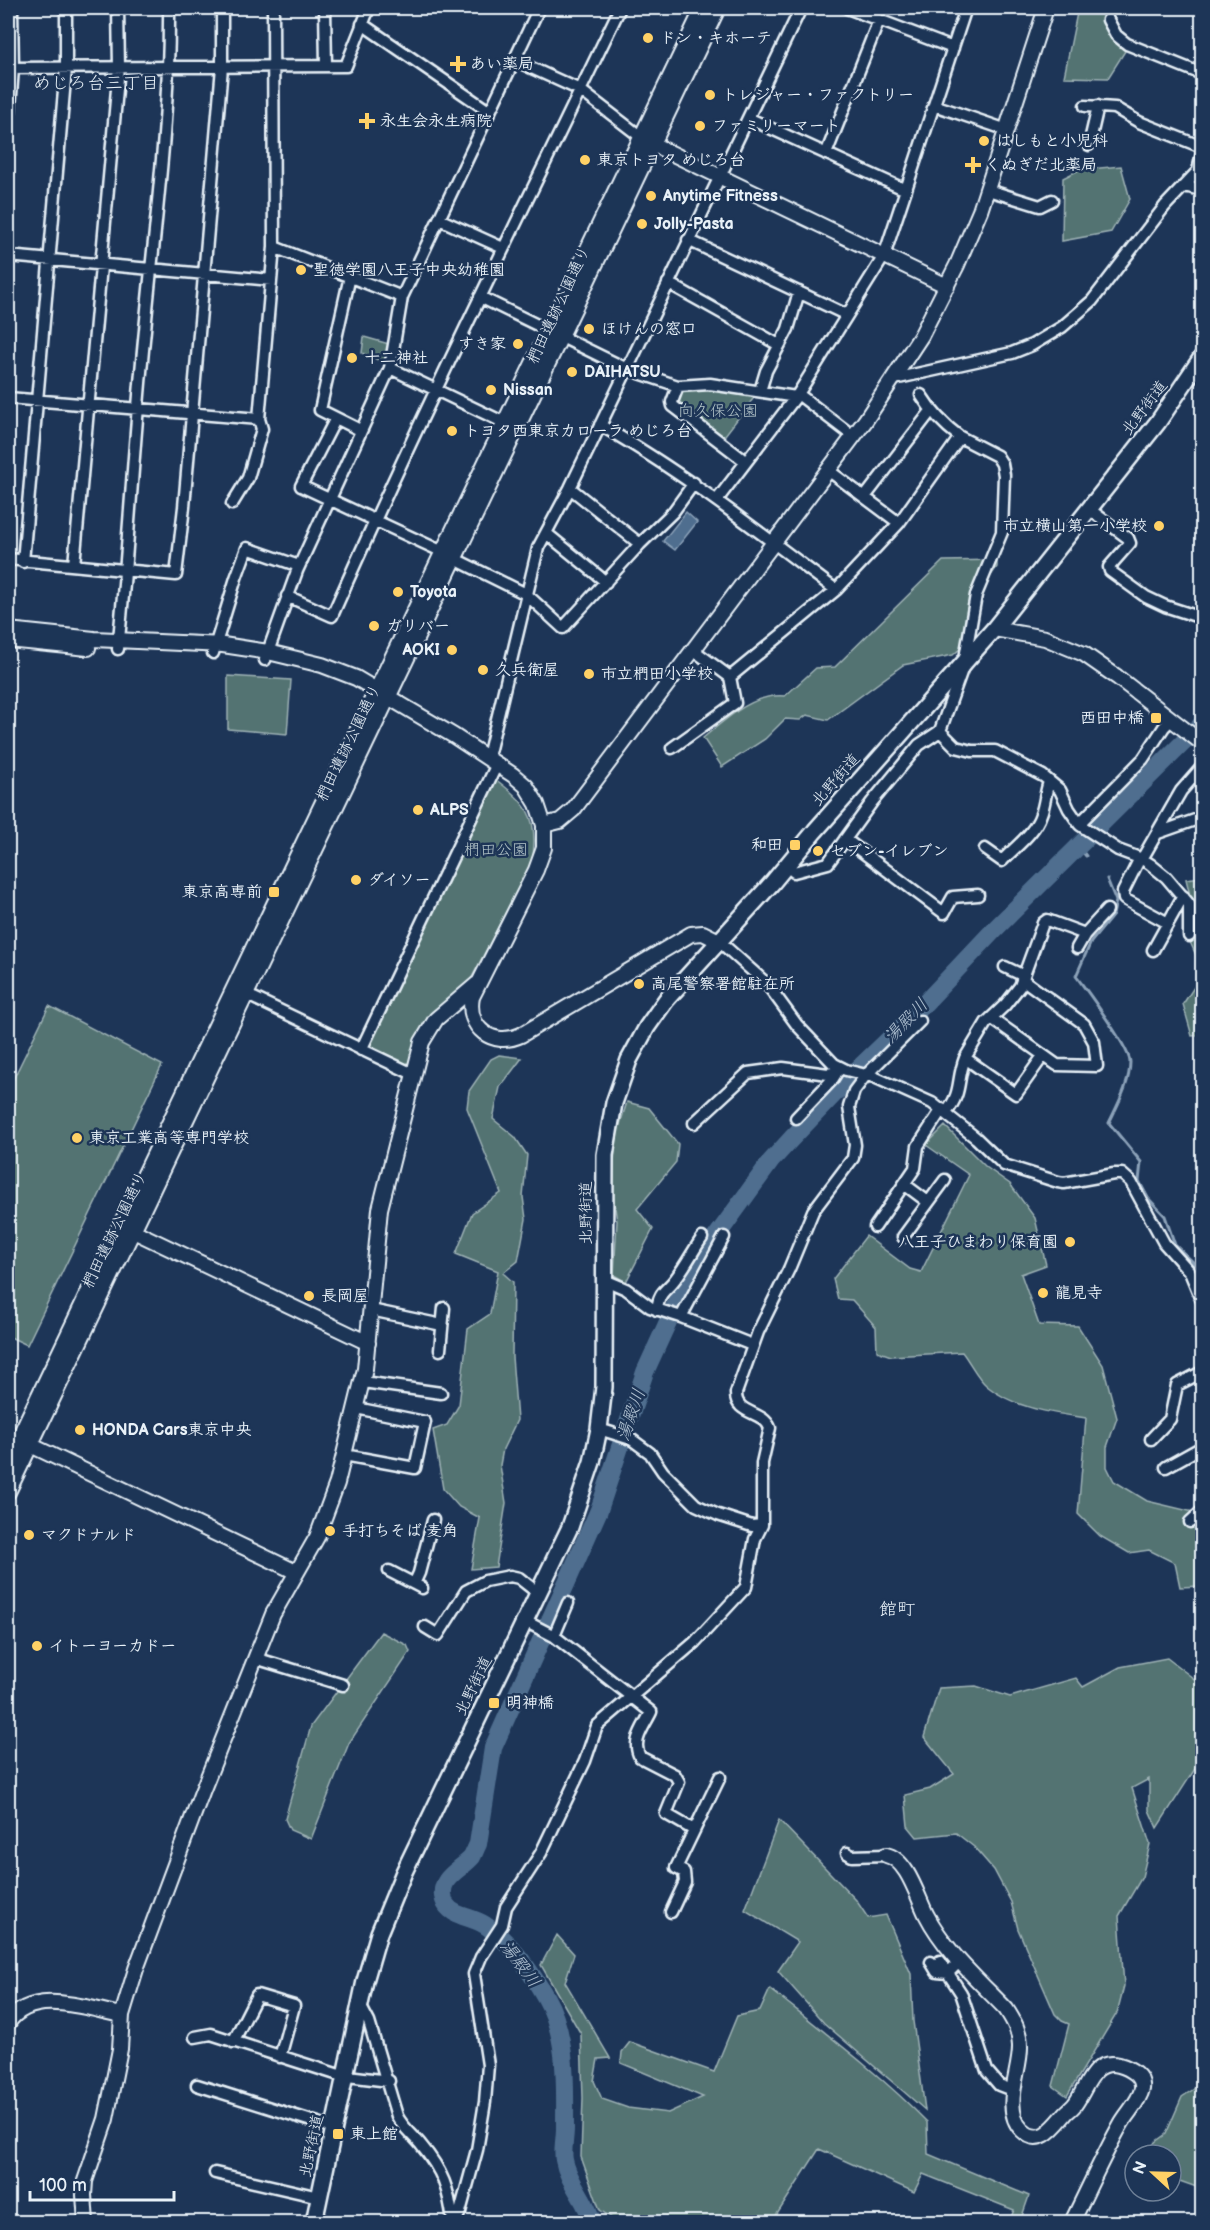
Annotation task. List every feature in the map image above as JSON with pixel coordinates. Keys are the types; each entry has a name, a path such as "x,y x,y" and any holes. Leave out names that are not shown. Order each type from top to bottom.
{"main road":[{"name":"北野街道","path":"314,2223 360,2005 373,1951 390,1904 531,1624 538,1593 577,1508 588,1475 599,1429 604,1387 604,1162 607,1136 618,1089 636,1046 658,1010 994,629 1167,410 1203,357"}],"street":[{"path":"8,136 12,8"},
{"path":"23,562 66,68 66,8"},
{"path":"74,565 119,67 118,8"},
{"path":"118,644 126,572 137,409 170,67 169,8"},
{"path":"8,559 176,575 222,66 222,8"},
{"path":"232,504 248,477 262,429 259,419 274,247 273,8"},
{"path":"326,8 326,66"},
{"path":"10,68 346,66 369,8"},
{"path":"267,656 299,566 390,368 402,297 539,8"},
{"path":"287,596 332,616 374,520 620,8"},
{"name":"椚田遺跡公園通り","path":"8,1460 127,1228 240,992 389,697 505,423 556,334 641,137 703,8"},
{"name":"椚田遺跡公園通り","path":"240,992 376,690 449,555 556,334 653,145 718,8"},
{"path":"361,1050 492,760 526,594 538,548 570,488 801,8"},
{"path":"847,8 953,48"},
{"path":"717,500 797,395 884,256 966,8"},
{"path":"544,825 560,821 573,810 853,436 894,379 921,336 966,245 988,190 1046,8"},
{"path":"826,154 879,20"},
{"path":"1108,20 1116,35 1127,44 1203,74"},
{"path":"362,24 490,112"},
{"path":"514,60 580,90 653,145 947,286"},
{"path":"934,105 1007,130"},
{"path":"1085,106 1114,108 1139,122 1203,147"},
{"path":"1089,145 1098,106"},
{"path":"747,118 906,190"},
{"path":"894,379 1012,353 1054,333 1092,301 1200,169 1203,153"},
{"path":"1184,186 1203,190"},
{"path":"988,190 1040,206 1052,200"},
{"path":"439,219 503,248"},
{"path":"688,240 847,315"},
{"path":"274,247 402,297"},
{"path":"8,256 271,280"},
{"path":"350,276 320,410 360,430"},
{"path":"668,283 779,345"},
{"path":"760,391 766,371 788,329 799,292"},
{"path":"480,297 627,369 678,386 710,384 797,395 853,436"},
{"path":"390,368 505,423"},
{"path":"678,386 672,402 673,406 745,461"},
{"path":"787,866 794,872 828,863 872,802 919,745 940,730 964,664 976,595 1002,532 1004,475 1002,464 997,456 960,437 942,424 921,395"},
{"path":"8,398 259,419"},
{"path":"865,497 931,411"},
{"path":"336,417 301,486 449,555 526,594 563,628 640,544 673,512 694,483"},
{"path":"600,425 651,454 694,483 836,590"},
{"path":"730,677 836,590 899,523 960,437"},
{"path":"828,470 899,523"},
{"path":"570,488 640,544"},
{"path":"1089,509 1128,538 1130,543 1109,567 1110,571 1155,602 1203,618"},
{"path":"546,533 606,582"},
{"path":"214,649 247,548 299,566"},
{"path":"994,629 1045,638 1076,650 1102,666 1200,741"},
{"path":"8,630 118,644 214,649 267,656 352,686 376,690 389,697 492,760 526,786 537,804 544,825 545,843 540,861 477,984 470,1004 474,1023 482,1032 502,1040 512,1039 691,934 703,933 720,941 767,984 797,1025 841,1070 865,1075 904,1089 944,1111 995,1158 1009,1167 1065,1183 1109,1174 1125,1176 1131,1182 1167,1247 1190,1272 1203,1301"},
{"path":"8,640 46,645 118,644"},
{"path":"672,748 735,703 730,677 692,649"},
{"path":"1079,825 1143,759 1172,719"},
{"path":"940,730 956,747 972,752 995,751 1043,776 1060,790 1068,809 1079,825 1118,850 1141,858 1166,877 1189,904 1190,936"},
{"path":"892,744 919,745"},
{"path":"1168,923 1124,899 1123,892 1180,792 1203,767"},
{"path":"985,849 1002,861 1036,825 1042,812 1049,782"},
{"path":"1158,833 1195,820 1203,824"},
{"path":"845,839 944,913 953,897 978,895"},
{"path":"1153,950 1183,896"},
{"path":"1077,948 1085,934 1107,910"},
{"path":"875,1227 915,1168 918,1146 957,1096 959,1073 965,1058 991,1018 1013,995 1023,977 1046,921 1085,934"},
{"path":"991,1018 1057,1065 1097,1066 1094,1042 1084,1024 1023,977 1005,967"},
{"path":"86,2223 85,2181 99,2145 110,2104 120,2049 122,2015 136,1969 275,1609 317,1537 337,1483 363,1382 380,1209 422,1042 430,1027 442,1013 477,984"},
{"path":"240,992 413,1074"},
{"path":"454,2223 460,2212 477,2150 485,2102 488,2064 474,1974 481,1957 502,1925 506,1908 524,1882 559,1816 585,1761 593,1732 601,1721 694,1642 744,1591 749,1579 755,1539 762,1525 762,1463 770,1428 766,1421 739,1406 735,1398 736,1393 752,1345 802,1241 813,1211 853,1158 855,1145 849,1107 854,1091 865,1075 920,1021"},
{"path":"965,1058 1016,1094 1043,1056"},
{"path":"694,1123 748,1073 783,1068 828,1074 841,1070"},
{"path":"796,1118 841,1070"},
{"path":"903,1237 945,1180"},
{"path":"904,1184 928,1202"},
{"path":"127,1228 368,1343"},
{"path":"659,1311 658,1301 666,1288 675,1281 702,1238"},
{"path":"680,1317 724,1238"},
{"path":"605,1280 626,1289 659,1311 752,1345"},
{"path":"440,1350 444,1308"},
{"path":"371,1310 442,1325"},
{"path":"1151,1439 1170,1419 1177,1384 1203,1372"},
{"path":"363,1382 441,1393"},
{"path":"344,1455 415,1468 425,1422 356,1408"},
{"path":"599,1429 631,1439 650,1454 663,1472 696,1505 752,1526 762,1525"},
{"path":"18,1440 296,1572"},
{"name":"椚田遺跡公園通り","path":"8,1492 18,1440"},
{"path":"1166,1467 1203,1447"},
{"path":"1190,1522 1203,1511"},
{"path":"388,1571 418,1586 419,1573 433,1520"},
{"path":"425,1627 438,1635 466,1591 485,1581 510,1576 519,1578 538,1593"},
{"path":"553,1635 568,1603"},
{"path":"531,1624 553,1635 651,1712 636,1743 640,1757 675,1774 678,1778 679,1782 666,1814 694,1830"},
{"path":"255,1658 343,1685"},
{"path":"671,1912 685,1881 684,1872 676,1868 720,1777"},
{"path":"847,1853 852,1856 892,1856 903,1865 937,1933 1015,2022 1020,2048 1012,2090 1012,2105 1022,2130 1030,2135 1041,2136 1049,2133 1075,2104 1091,2076 1103,2066 1119,2065 1135,2073 1141,2079 1142,2088 1139,2096 1113,2139 1072,2223"},
{"path":"936,1961 948,1973 961,1993 987,2071 999,2085 1012,2090"},
{"path":"948,1973 960,1961"},
{"path":"233,2042 257,1995 294,2007 280,2057"},
{"path":"8,2024 11,2018 28,2006 49,2002 122,2015"},
{"path":"360,2005 369,2022 400,2122 428,2152 443,2175 454,2223"},
{"path":"195,2037 211,2034 345,2077 388,2081"},
{"path":"197,2086 334,2128"},
{"path":"215,2173 319,2197"}],"green space":[{"path":"1078,8 1099,8 1109,33 1127,48 1108,78 1064,77"},
{"path":"1121,166 1130,199 1111,232 1062,241 1063,178 1079,170"},
{"path":"364,337 389,344 385,363 362,353"},
{"name":"向久保公園","path":"705,388 756,395 722,439 676,402 680,392"},
{"path":"997,560 997,567 976,597 971,639 953,655 903,665 828,720 807,715 800,720 785,719 765,739 722,767 703,738 731,716 751,703 773,696 785,696 816,668 835,667 943,561"},
{"path":"228,676 291,680 287,734 228,729"},
{"name":"椚田公園","path":"491,776 513,794 528,812 534,833 532,862 470,981 424,1025 409,1063 402,1065 363,1046"},
{"path":"1202,877 1202,968 1190,942 1195,916 1186,879"},
{"path":"1202,975 1202,1035 1192,1036 1183,1004"},
{"path":"49,1006 162,1065 27,1345 8,1336 8,1090"},
{"path":"499,1055 522,1058 500,1087 493,1119 515,1137 527,1155 523,1197 526,1219 518,1261 503,1273 513,1282 512,1357 517,1420 503,1449 500,1465 506,1503 496,1567 471,1569 480,1518 459,1507 443,1489 433,1430 447,1425 459,1405 468,1329 490,1314 498,1271 456,1254 472,1213 501,1193 467,1108 469,1091 491,1059"},
{"path":"627,1102 649,1108 678,1144 676,1162 637,1209 653,1229 626,1282 614,1275 617,1221 612,1188 616,1137"},
{"path":"945,1126 986,1167 1010,1184 1035,1218 1046,1265 1021,1274 1039,1325 1078,1326 1103,1365 1117,1418 1107,1447 1107,1467 1114,1481 1147,1501 1202,1514 1201,1586 1180,1587 1175,1563 1149,1550 1129,1553 1100,1536 1078,1514 1086,1418 1035,1409 998,1394 983,1383 962,1352 891,1356 877,1351 876,1327 852,1300 838,1299 833,1279 866,1236 910,1269 921,1272 969,1175 926,1145"},
{"path":"381,1632 407,1645 410,1652 349,1743 311,1839 290,1830 285,1819 311,1726"},
{"path":"1167,1658 1202,1685 1202,1758 1157,1828 1149,1810 1149,1779 1132,1788 1150,1844 1142,1877 1119,1916 1124,1986 1117,2013 1067,2096 1053,2086 1069,2024 1055,2014 1018,1929 1011,1902 994,1870 974,1847 956,1833 917,1837 908,1826 905,1795 930,1789 954,1774 924,1737 939,1688 976,1686 1010,1697 1076,1678 1083,1687 1120,1667"},
{"path":"779,1820 856,1900 868,1918 886,1915 911,1974 913,2021 925,2110 824,2023 778,1971 798,1942 745,1910"},
{"path":"557,1935 574,1954 565,1982 610,2058 598,2059 594,2081 602,2099 628,2108 668,2113 703,2097 621,2063 622,2052 630,2042 714,2072 737,2016 760,2011 770,1989 870,2070 927,2122 928,2154 1029,2196 1020,2222 1009,2222 1014,2210 923,2174 914,2192 819,2149 772,2222 618,2222 600,2210 581,2157 583,2098 581,2034 541,1965"},
{"path":"1202,2076 1202,2189 1183,2182 1183,2143 1154,2143 1166,2134 1182,2097 1194,2089"}],"water":[{"path":"686,512 697,522 675,550 663,541"}],"waterway":[{"name":"湯殿川","path":"592,2222 569,2176 564,2160 564,2062 553,2013 534,1978 512,1948 485,1925 451,1910 444,1900 443,1892 447,1880 472,1857 478,1844 493,1748 599,1510 645,1372 682,1291 705,1252 771,1161 994,930 1202,724"},
{"path":"1079,847 1086,856"},
{"path":"1107,879 1116,901 1113,915 1091,942 1076,976 1116,1032 1130,1062 1126,1086 1109,1123 1141,1162 1139,1181 1148,1198 1165,1216 1175,1245 1202,1274"}],"place":[{"name":"ドン・キホーテ","path":"648,38"},
{"name":"あい薬局","path":"458,64"},
{"name":"トレジャー・ファクトリー","path":"710,95"},
{"name":"永生会永生病院","path":"367,121"},
{"name":"ファミリーマート","path":"700,126"},
{"name":"はしもと小児科","path":"984,141"},
{"name":"東京トヨタ めじろ台","path":"585,160"},
{"name":"くぬぎだ北薬局","path":"973,165"},
{"name":"Anytime Fitness","path":"651,196"},
{"name":"Jolly-Pasta","path":"642,224"},
{"name":"聖徳学園八王子中央幼稚園","path":"301,270"},
{"name":"ほけんの窓口","path":"589,329"},
{"name":"すき家","path":"518,344"},
{"name":"十二神社","path":"352,358"},
{"name":"DAIHATSU","path":"572,372"},
{"name":"Nissan","path":"491,390"},
{"name":"トヨタ西東京カローラ めじろ台","path":"452,431"},
{"name":"市立横山第一小学校","path":"1159,526"},
{"name":"Toyota","path":"398,592"},
{"name":"ガリバー","path":"374,626"},
{"name":"AOKI","path":"452,650"},
{"name":"久兵衛屋","path":"483,670"},
{"name":"市立椚田小学校","path":"589,674"},
{"name":"西田中橋","path":"1156,718"},
{"name":"ALPS","path":"418,810"},
{"name":"和田","path":"795,845"},
{"name":"セブン-イレブン","path":"818,851"},
{"name":"ダイソー","path":"356,880"},
{"name":"東京高専前","path":"274,892"},
{"name":"高尾警察署館駐在所","path":"639,984"},
{"name":"東京工業高等専門学校","path":"77,1138"},
{"name":"八王子ひまわり保育園","path":"1070,1242"},
{"name":"龍見寺","path":"1043,1293"},
{"name":"長岡屋","path":"309,1296"},
{"name":"HONDA Cars東京中央","path":"80,1430"},
{"name":"手打ちそば 麦角","path":"330,1531"},
{"name":"マクドナルド","path":"29,1535"},
{"name":"イトーヨーカドー","path":"37,1646"},
{"name":"明神橋","path":"494,1703"},
{"name":"東上館","path":"338,2134"}],"district":[{"name":"めじろ台三丁目","path":"96,83"},
{"name":"館町","path":"897,1609"}]}
